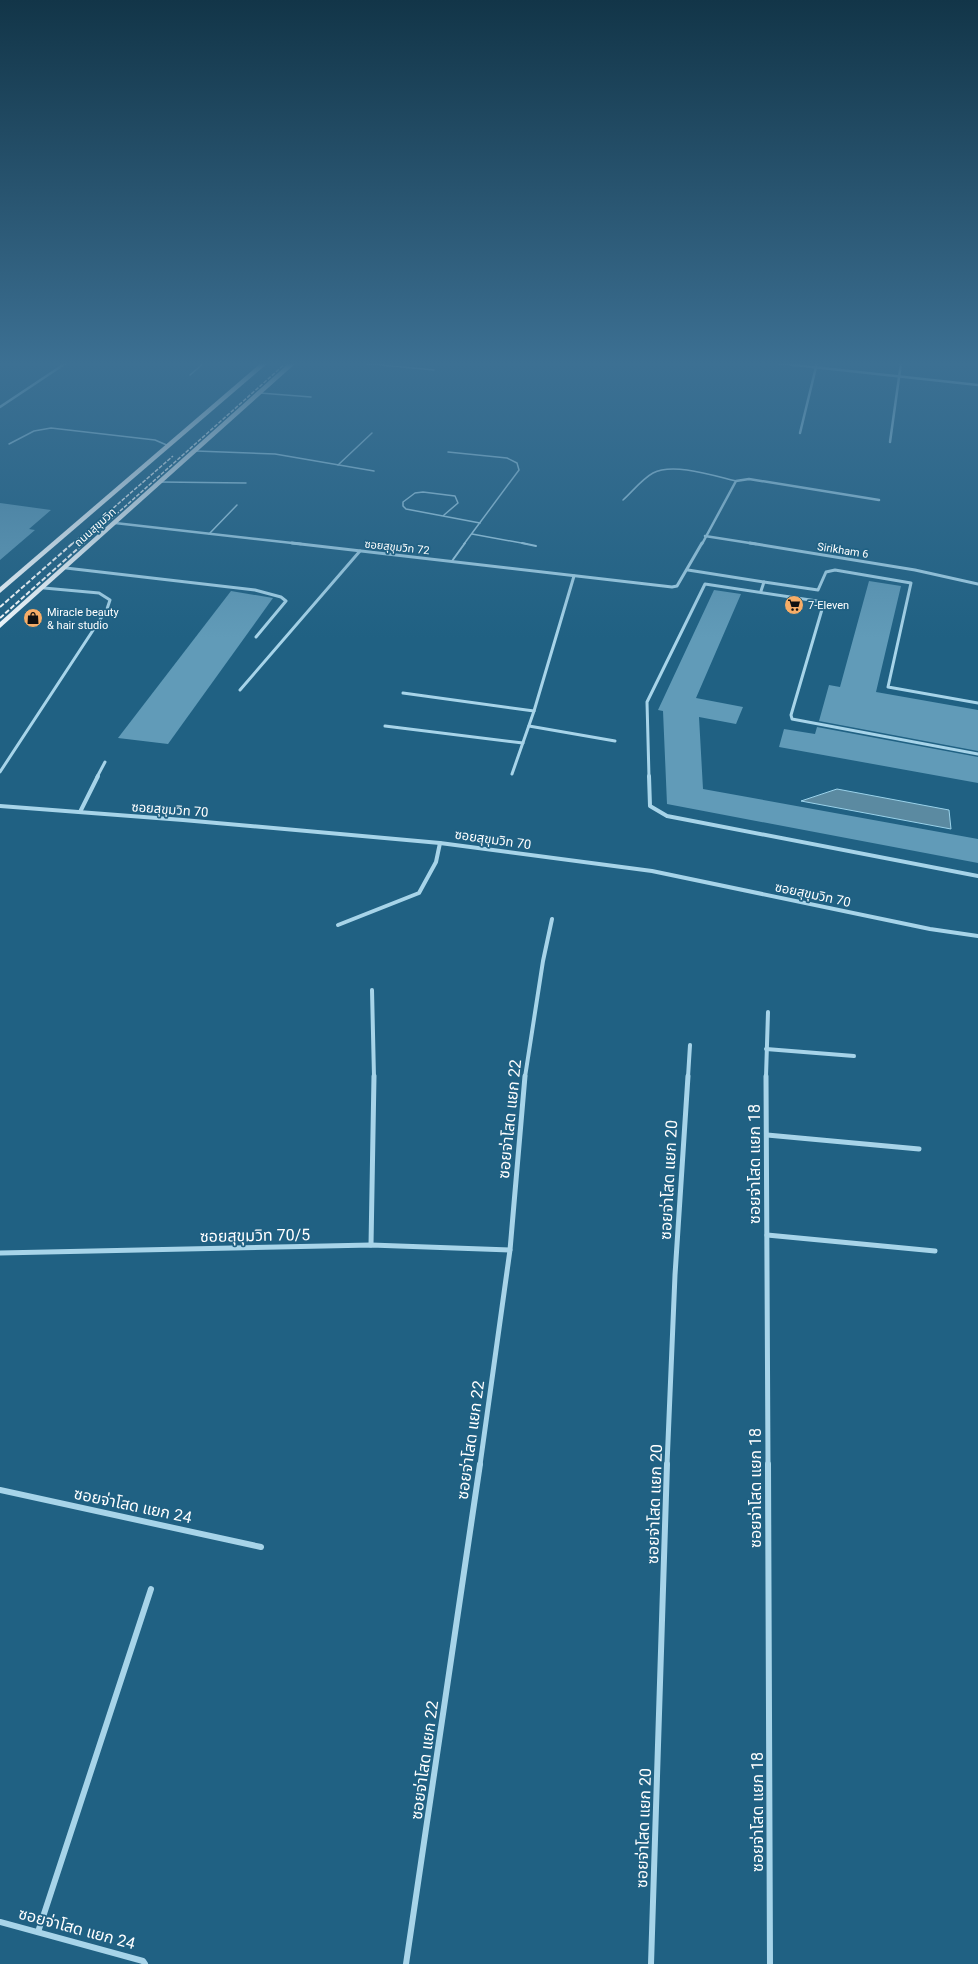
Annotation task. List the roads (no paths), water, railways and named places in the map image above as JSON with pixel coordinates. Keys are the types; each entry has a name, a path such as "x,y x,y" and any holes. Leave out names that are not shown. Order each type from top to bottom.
{"highway":[{"name":"ถนนสุขุมวิท","path":"0,591 159,455"},
{"name":"ถนนสุขุมวิท","path":"0,626 192,455"}],"street":[{"path":"879,500 749,479 736,481 688,570 818,590 826,572 835,570 911,583 888,687 978,703"},
{"name":"ซอยสุขุมวิท 72","path":"115,523 668,587 677,586 688,570"},
{"name":"Sirikham 6","path":"705,536 914,570 978,584"},
{"path":"240,690 360,551"},
{"path":"66,568 255,590 281,597 286,601 281,609 256,637"},
{"path":"512,774 534,711 574,576"},
{"path":"761,591 764,582"},
{"path":"978,754 792,719 791,715 823,606 817,601 761,591 705,584 699,591 647,702 650,806 667,816 978,876"},
{"path":"0,772 107,609 110,600 99,593 44,588"},
{"path":"403,693 534,711"},
{"path":"385,726 523,743"},
{"path":"529,726 615,741"},
{"path":"80,812 105,762"},
{"name":"ซอยสุขุมวิท 70","path":"0,806 440,842 652,870 930,929 978,936"},
{"path":"338,925 419,893 436,862 440,842"},
{"name":"ซอยจ่าโสด แยก 22","path":"406,1964 464,1577 510,1250 523,1090 543,961 552,919"},
{"path":"371,1245 374,1078 372,990"},
{"name":"ซอยจ่าโสด แยก 18","path":"768,1012 766,1049 766,1136 770,1964"},
{"name":"ซอยจ่าโสด แยก 20","path":"651,1964 672,1350 682,1143 690,1045"},
{"path":"766,1049 854,1056"},
{"path":"766,1136 919,1149"},
{"path":"767,1235 935,1251"},
{"name":"ซอยสุขุมวิท 70/5","path":"0,1253 371,1245 510,1250"},
{"name":"ซอยจ่าโสด แยก 24","path":"0,1490 261,1547"},
{"path":"38,1932 151,1589"},
{"name":"ซอยจ่าโสด แยก 24","path":"0,1922 143,1961 145,1964"}],"lane":[{"path":"279,455 374,471"},
{"path":"338,465 349,455"},
{"path":"452,561 519,470 517,463 507,458 474,455"},
{"path":"623,500 653,472 659,470 679,470 736,481"},
{"path":"161,482 246,483"},
{"path":"444,515 458,503 455,496 415,493 403,502 403,506 406,509 480,523"},
{"path":"210,534 237,505"},
{"path":"472,534 536,546"}],"water":[{"path":"837,789 949,810 951,829 801,801"}],"railway":[{"path":"83,544 183,455"},
{"path":"72,544 173,456"},
{"path":"0,607 73,543"},
{"path":"0,618 84,543"}],"place":[{"name":"7-Eleven","path":"794,605"},
{"name":"Miracle beauty & hair studio","path":"33,618"}]}
